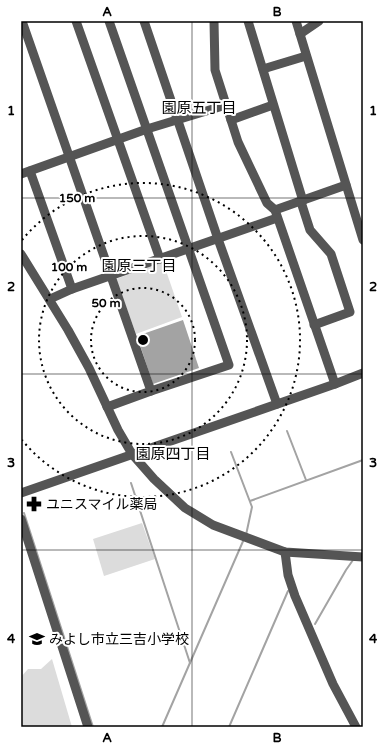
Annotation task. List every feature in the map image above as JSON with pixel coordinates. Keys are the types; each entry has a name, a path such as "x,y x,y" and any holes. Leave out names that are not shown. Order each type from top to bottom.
{"street":[{"path":"76,21 160,259"},
{"path":"106,407 229,365 109,21"},
{"path":"144,21 218,239 277,404"},
{"path":"214,21 215,70 238,142 267,203 276,214 335,384"},
{"path":"248,21 310,230 331,254 350,312 314,325"},
{"path":"296,21 363,240"},
{"path":"300,34 319,21"},
{"path":"24,23 151,391"},
{"path":"263,69 306,56"},
{"path":"21,174 117,139 226,104"},
{"path":"231,120 273,105"},
{"path":"30,171 72,290"},
{"path":"50,299 218,239 302,201 346,185"},
{"path":"21,254 50,299 89,368 106,407 132,454 154,479 185,508 212,525 285,552 363,557"},
{"path":"21,493 363,373"},
{"path":"21,519 25,545 88,727"},
{"path":"285,552 288,575 295,596 330,679 356,727"}],"shaded area":[{"path":"163,262 182,317 136,334 116,279"},
{"path":"183,320 199,368 153,384 137,336"},
{"path":"142,523 155,559 104,576 93,539"},
{"path":"52,659 72,727 21,727 21,677 28,669 41,669"}],"waterway":[{"path":"287,431 306,480"},
{"path":"231,452 252,507 246,535"},
{"path":"250,501 363,460"},
{"path":"131,483 190,663"},
{"path":"24,513 93,727"},
{"path":"162,727 244,539"},
{"path":"315,624 353,560"},
{"path":"229,727 288,591"}],"place":[{"name":"ユニスマイル薬局","path":"34,504"},
{"name":"みよし市立三吉小学校","path":"37,639"}],"district":[{"name":"園原五丁目","path":"199,108"},
{"name":"園原三丁目","path":"139,266"},
{"name":"園原四丁目","path":"173,454"}]}
